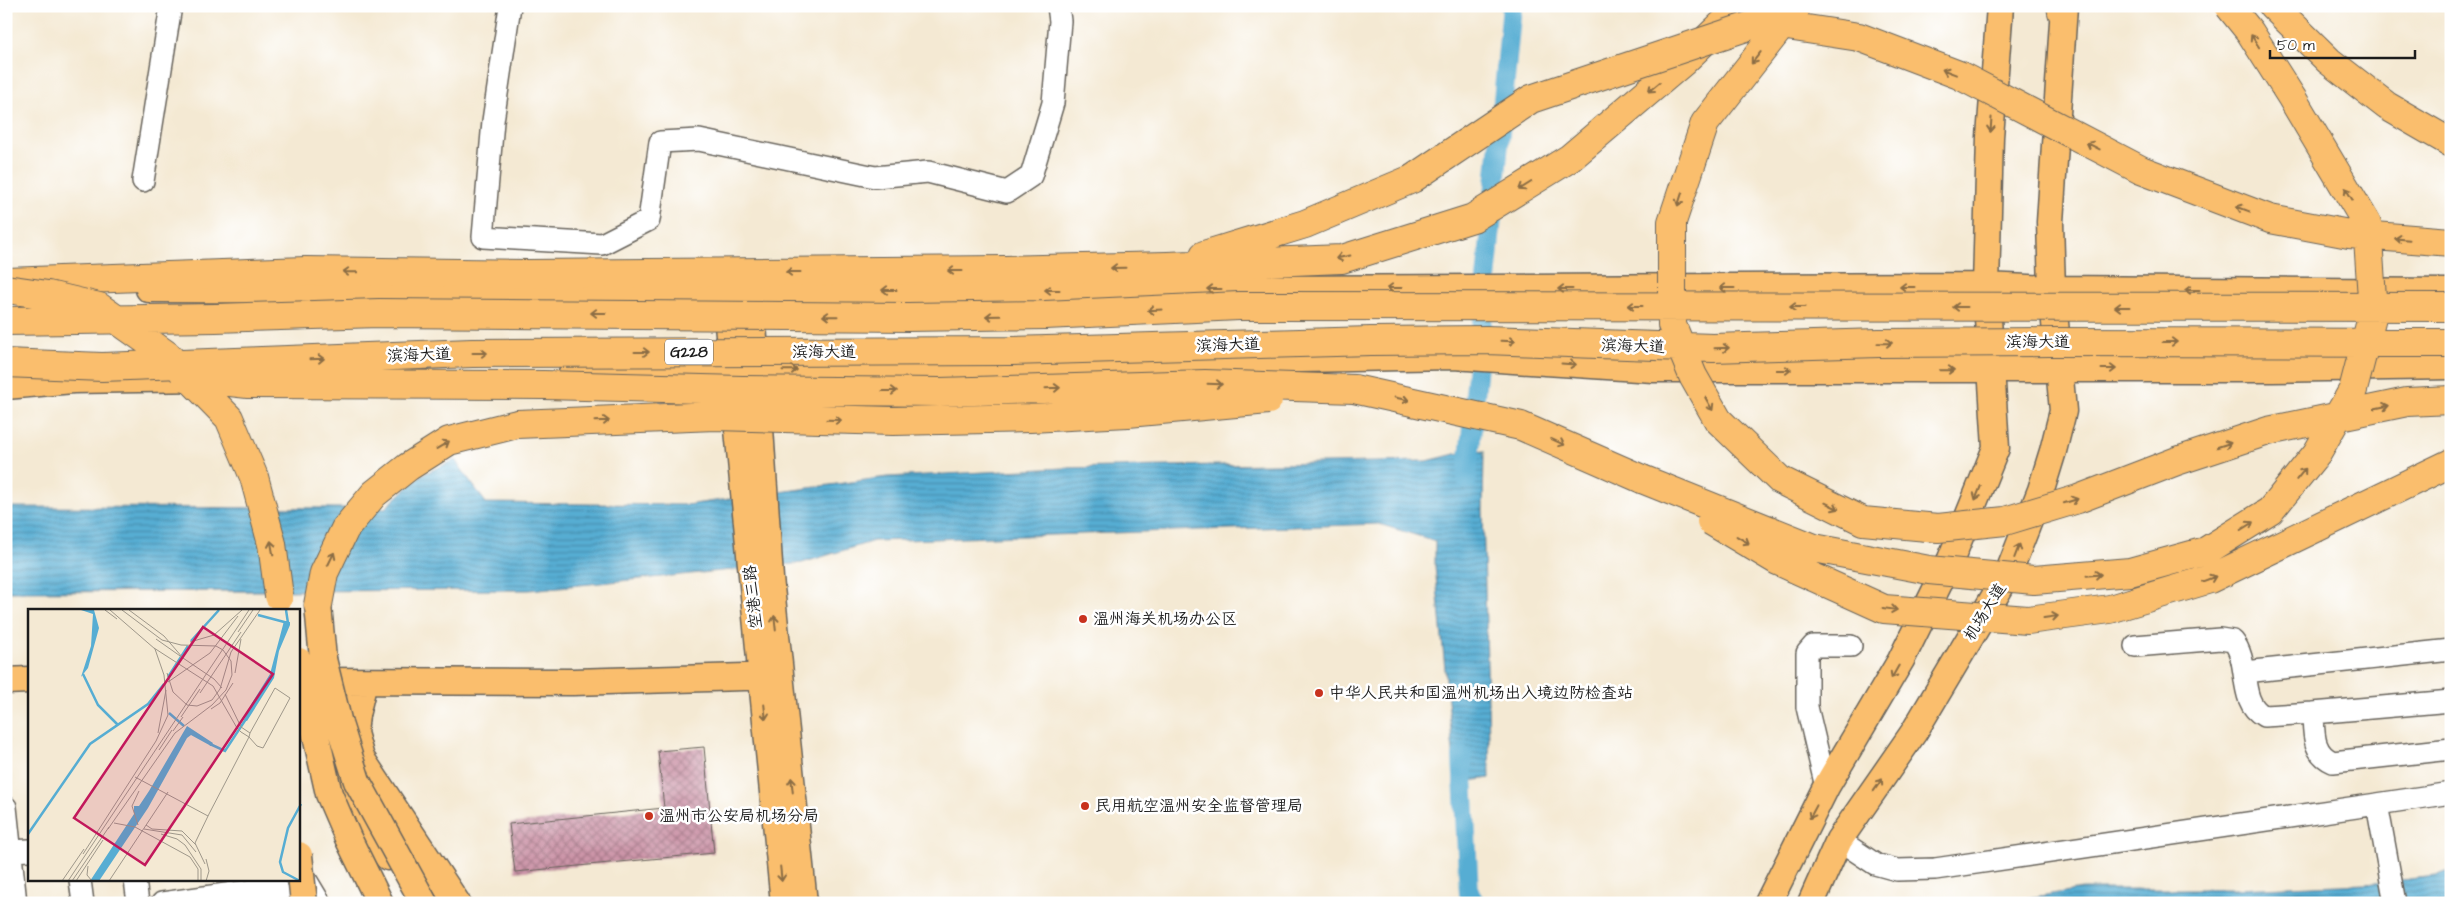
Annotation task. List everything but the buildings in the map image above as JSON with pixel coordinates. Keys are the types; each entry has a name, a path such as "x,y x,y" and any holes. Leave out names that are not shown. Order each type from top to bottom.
{"highway":[{"path":"6,282 306,271 528,274 1005,270 1342,259 1473,218 1570,158 1684,61 1741,6"},
{"path":"1797,6 1705,123 1672,222 1672,325 1693,376 1718,420 1780,480 1863,521 1938,528 2005,521 2078,499 2177,461 2268,431 2407,402 2451,400"},
{"path":"102,367 248,384 535,385 930,392 1205,384 1354,389 1521,426 1642,479 1814,548 1929,570 2034,580 2130,572 2206,551 2270,511 2317,453 2353,390 2372,313 2367,224 2250,32 2229,6"},
{"path":"2274,6 2329,61 2387,106 2451,143"},
{"path":"1167,266 1305,224 1412,179 1531,99 1761,22 1859,37 1878,44 1959,76 2141,170 2270,219 2349,234 2451,242"},
{"path":"6,289 48,295 99,307 167,355 229,418 254,477 272,544 281,606"},
{"path":"6,321 216,318 379,313 908,317 1045,315 1239,306 2451,307"},
{"name":"滨海大道","path":"6,364 102,367 472,352 1011,351 1371,340 1486,340 1713,348 1879,343 2451,343"},
{"path":"318,605 324,573 345,529 374,494 408,467 448,441 517,424 715,416 893,421 1030,418 1240,403 1354,389"},
{"path":"1642,479 1778,561 1884,609 2028,620 2110,609 2210,579 2429,472 2451,464"}],"main road":[{"path":"1768,903 1826,788 1901,660 1951,559 1996,448 1986,286 1990,138 2000,6"},
{"name":"机场大道","path":"1811,903 1839,840 1914,732 2008,574 2041,490 2063,411 2052,289 2050,222 2062,8"},
{"path":"6,289 751,291 1986,286 2052,289 2451,292"},
{"name":"空港三路","path":"724,290 743,371 760,578 771,677 804,903"},
{"name":"空港三路","path":"743,371 751,291"},
{"path":"6,386 73,380 743,371 1454,356 1653,370 2451,366"},
{"path":"2394,367 2451,374"},
{"path":"318,605 309,671 329,794 380,903"},
{"path":"309,671 364,682 573,682 771,677"},
{"path":"309,671 323,707 333,769 390,903"},
{"path":"309,671 320,727 342,791 419,903"},
{"path":"309,671 339,724 357,781 424,903"},
{"name":"空港三路","path":"771,677 784,903"},
{"path":"6,681 28,680"},
{"path":"364,682 356,715 354,733 361,758 458,903"},
{"path":"300,865 304,903"}],"street":[{"path":"143,181 171,6"},
{"path":"510,6 494,120 483,237 602,244 649,220 660,142 699,140 875,176 928,172 1007,192 1031,176 1053,103 1060,21 1058,6"},
{"path":"2135,646 2227,639 2234,641 2238,646 2248,695 2258,712 2264,716 2451,701"},
{"path":"1826,788 1807,707 1808,653 1812,646 1851,646"},
{"path":"2244,672 2451,650"},
{"path":"2313,713 2316,747 2326,759 2334,762 2451,748"},
{"path":"1839,840 1875,864 1897,870 1935,869 2451,793"},
{"path":"2377,804 2393,881 2395,903"},
{"path":"6,807 20,851 16,903"},
{"path":"300,870 320,903"},
{"path":"80,882 82,903"},
{"path":"135,882 138,903"},
{"path":"162,903 278,890"}],"water":[{"path":"1484,451 1483,510 1490,778 1456,783 1435,566 1435,541 1379,524 874,541 802,563 529,590 6,592 6,507 385,508 421,475 455,460 486,503 686,505 887,477 1064,468 1427,461 1455,454"},
{"path":"2451,870 2451,903 1997,903 2082,889 2235,889 2366,884 2436,876"}],"waterway":[{"path":"1467,480 1512,6"},
{"path":"1462,756 1469,893 1475,903"}],"place":[{"name":"温州海关机场办公区","path":"1083,619"},
{"name":"中华人民共和国温州机场出入境边防检查站","path":"1319,693"},
{"name":"民用航空温州安全监督管理局","path":"1085,806"},
{"name":"温州市公安局机场分局","path":"649,816"}]}
